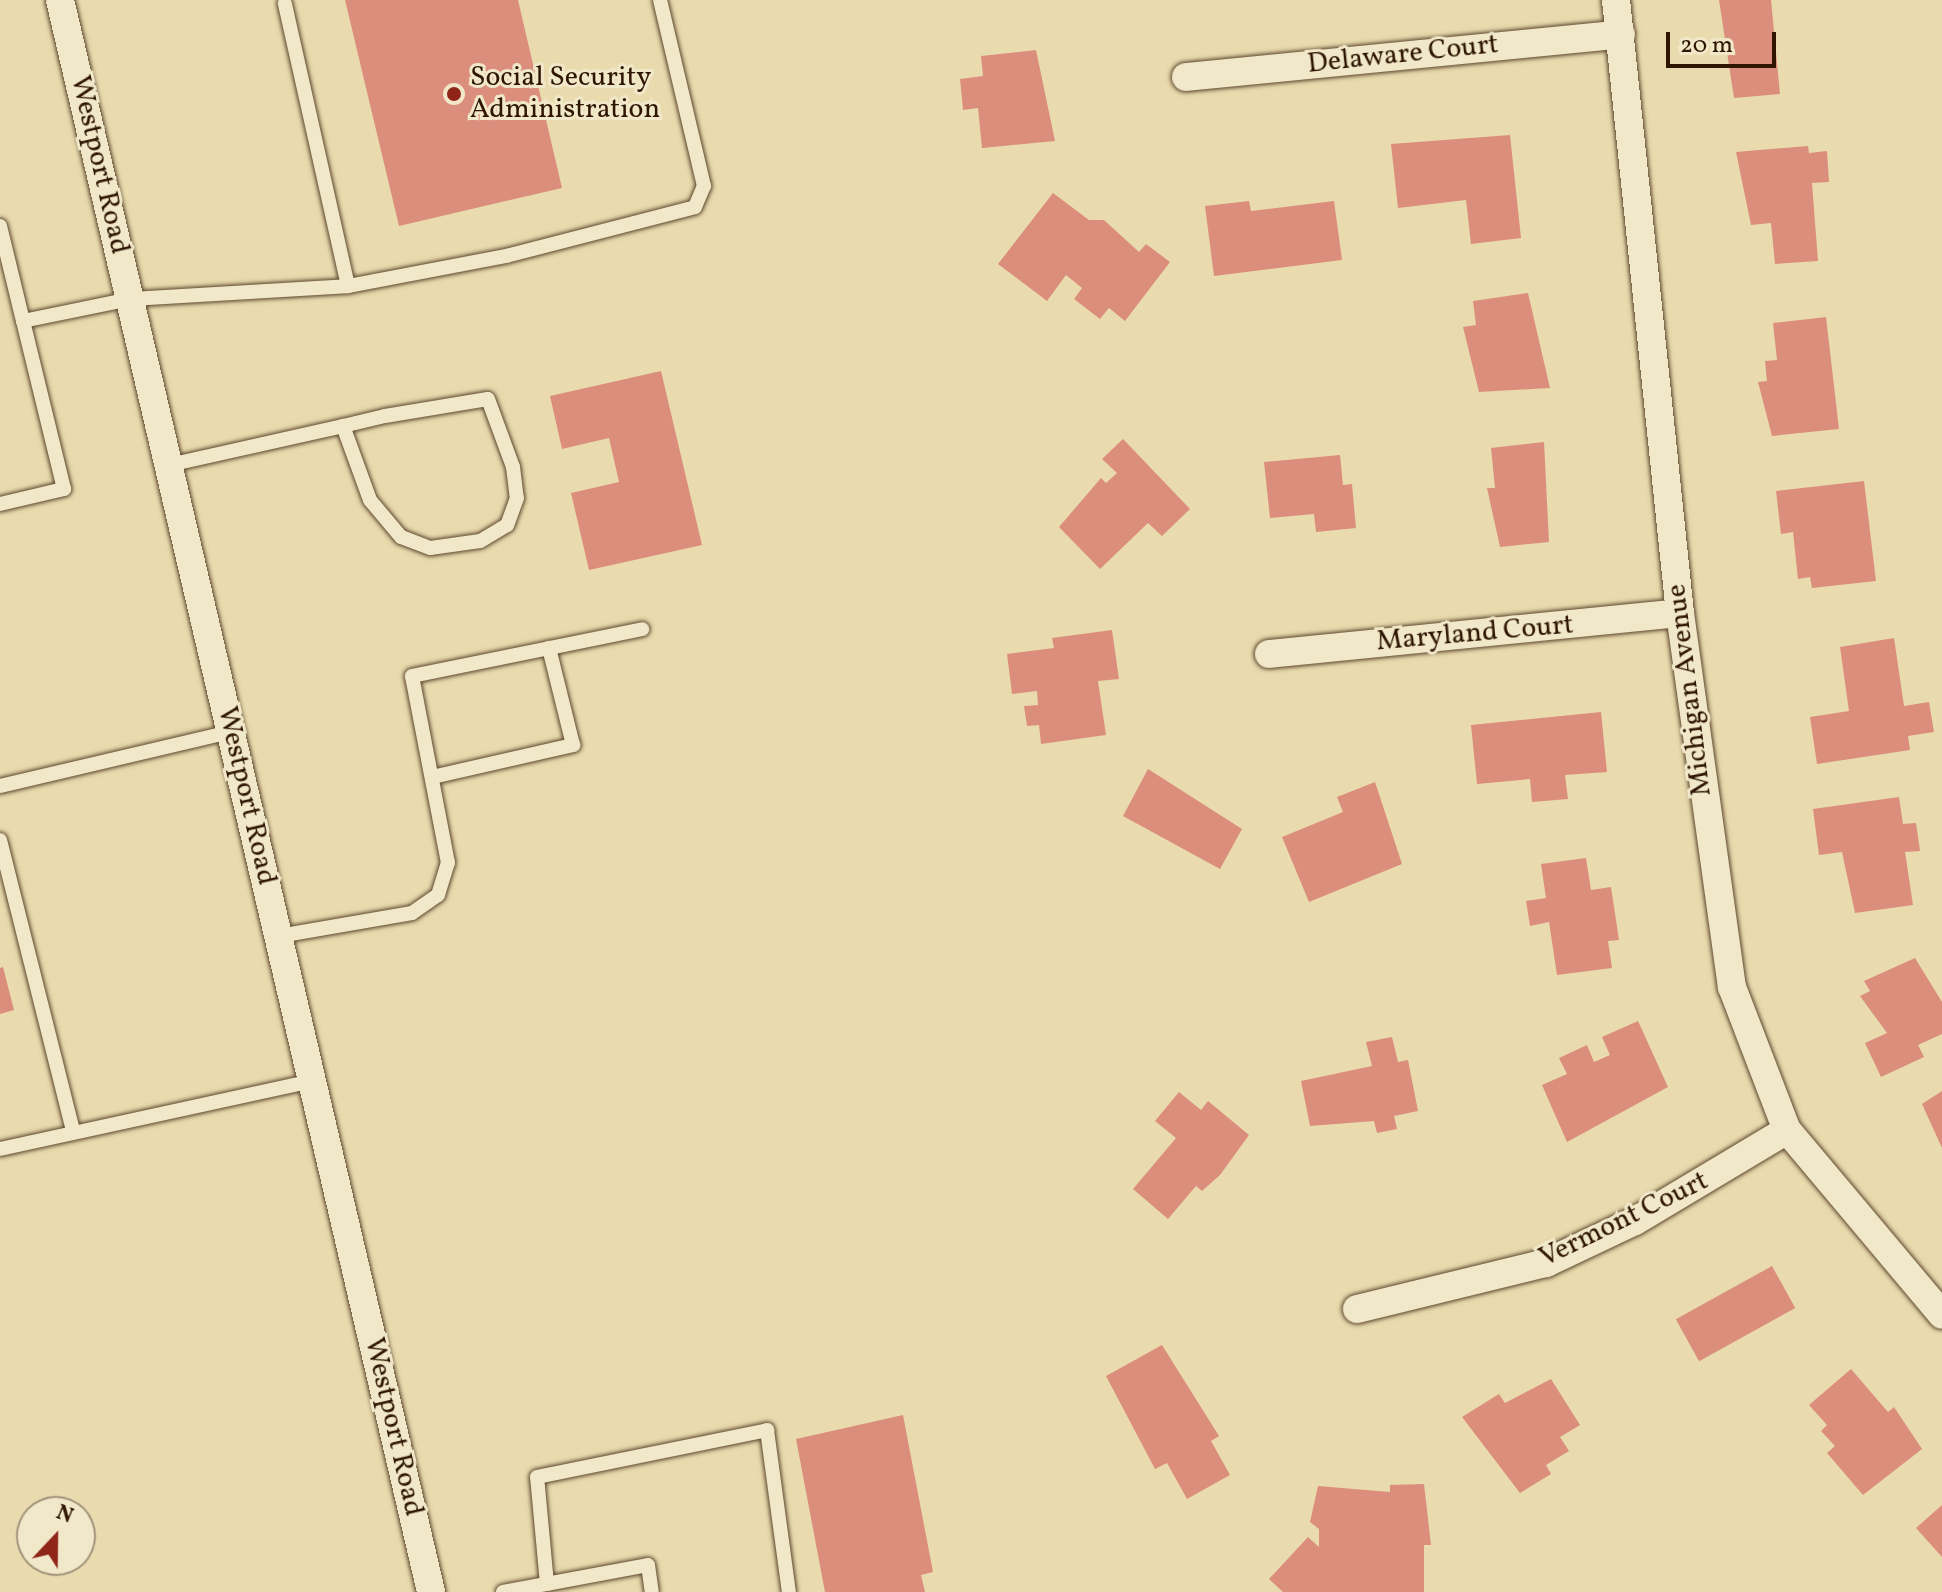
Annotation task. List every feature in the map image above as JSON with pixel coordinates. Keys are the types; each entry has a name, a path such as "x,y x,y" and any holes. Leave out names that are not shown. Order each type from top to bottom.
{"street":[{"name":"Westport Road","path":"60,0 431,1592"},
{"name":"Michigan Avenue","path":"1616,0 1680,613 1732,987 1787,1130 1942,1315"},
{"name":"Delaware Court","path":"1186,77 1621,34"},
{"name":"Maryland Court","path":"1269,654 1680,613"},
{"name":"Vermont Court","path":"1357,1309 1546,1263 1635,1221 1787,1130"}],"lane":[{"path":"23,321 130,299 348,286 506,256 695,207 704,186 660,0"},
{"path":"285,3 348,286"},
{"path":"0,226 64,489 0,504"},
{"path":"169,465 343,426 488,399 513,467 517,498 507,525 480,541 430,548 401,537 370,500 343,426"},
{"path":"279,936 412,913 438,895 448,863 412,676 642,629"},
{"path":"432,777 573,745 549,648"},
{"path":"0,786 231,732"},
{"path":"0,840 73,1131"},
{"path":"0,1149 312,1081"},
{"path":"547,1584 537,1477 767,1430 789,1592"},
{"path":"503,1592 648,1565 652,1592"}],"building":[{"name":"Social Security Administration","path":"345,0 518,0 562,188 399,226"},
{"path":"1719,0 1771,0 1780,94 1734,98"},
{"path":"1036,50 1055,141 982,148 978,108 963,110 960,79 983,76 981,56"},
{"path":"1510,135 1521,238 1471,244 1466,200 1398,208 1391,144"},
{"path":"1808,146 1809,153 1827,151 1829,182 1812,183 1818,261 1775,264 1771,223 1751,225 1736,152"},
{"path":"1053,193 1089,220 1104,220 1139,252 1146,244 1170,262 1125,321 1109,308 1100,319 1074,299 1082,288 1066,275 1047,301 998,264"},
{"path":"1249,201 1251,211 1334,201 1342,260 1214,276 1205,206"},
{"path":"1528,293 1550,388 1479,392 1463,327 1476,325 1473,301"},
{"path":"1826,317 1839,429 1772,436 1758,382 1767,381 1765,361 1777,360 1773,323"},
{"path":"661,371 702,545 589,570 571,493 619,482 609,438 562,449 550,396"},
{"path":"1123,439 1190,509 1162,536 1148,523 1100,569 1059,527 1101,478 1106,483 1117,473 1102,459"},
{"path":"1544,442 1549,542 1500,547 1487,488 1495,488 1491,448"},
{"path":"1340,455 1343,485 1352,484 1356,528 1316,532 1314,514 1270,518 1264,462"},
{"path":"1864,481 1876,581 1812,588 1810,577 1798,579 1793,532 1781,534 1776,491"},
{"path":"1112,630 1119,679 1098,681 1106,735 1041,744 1039,725 1027,726 1024,706 1038,705 1037,691 1012,694 1007,654 1054,648 1052,638"},
{"path":"1894,638 1904,706 1929,702 1934,732 1908,736 1910,750 1817,764 1810,717 1849,711 1840,647"},
{"path":"1601,712 1607,772 1565,775 1568,799 1532,802 1530,779 1477,784 1471,725"},
{"path":"1148,769 1242,829 1220,869 1123,816"},
{"path":"1375,782 1402,864 1309,902 1282,837 1343,812 1337,797"},
{"path":"1899,797 1903,824 1916,823 1920,851 1905,852 1913,905 1855,913 1842,852 1819,855 1813,809"},
{"path":"1586,858 1591,890 1611,887 1619,940 1608,941 1612,968 1557,975 1549,922 1530,926 1526,901 1546,898 1541,864"},
{"path":"1915,958 1942,1002 1942,1034 1918,1045 1924,1057 1881,1077 1865,1043 1887,1033 1860,996 1870,991 1864,981"},
{"path":"3,967 14,1010 0,1014 0,968"},
{"path":"1638,1021 1668,1087 1567,1142 1542,1085 1567,1074 1559,1058 1587,1045 1594,1062 1610,1055 1602,1037"},
{"path":"1392,1037 1398,1062 1408,1060 1418,1111 1394,1116 1397,1129 1377,1133 1374,1121 1310,1126 1301,1081 1372,1066 1366,1042"},
{"path":"1942,1091 1942,1148 1922,1104"},
{"path":"1179,1092 1201,1110 1208,1101 1249,1135 1220,1175 1202,1191 1196,1186 1168,1219 1133,1189 1176,1138 1155,1121"},
{"path":"1772,1266 1795,1308 1699,1361 1676,1319"},
{"path":"1162,1345 1219,1436 1211,1441 1230,1475 1187,1499 1167,1463 1155,1469 1106,1376"},
{"path":"1851,1369 1888,1412 1894,1407 1922,1449 1863,1495 1827,1453 1835,1446 1821,1431 1827,1425 1809,1405"},
{"path":"1551,1379 1580,1425 1560,1437 1569,1451 1546,1465 1551,1474 1520,1493 1462,1417 1499,1394 1505,1403"},
{"path":"903,1415 933,1572 921,1575 925,1592 825,1592 796,1439"},
{"path":"1424,1484 1431,1545 1424,1545 1424,1592 1283,1592 1269,1579 1308,1537 1319,1547 1319,1529 1310,1522 1318,1486 1390,1492 1390,1485"},
{"path":"1942,1505 1942,1557 1916,1528"}],"place":[{"name":"Social Security Administration","path":"454,94"}]}
